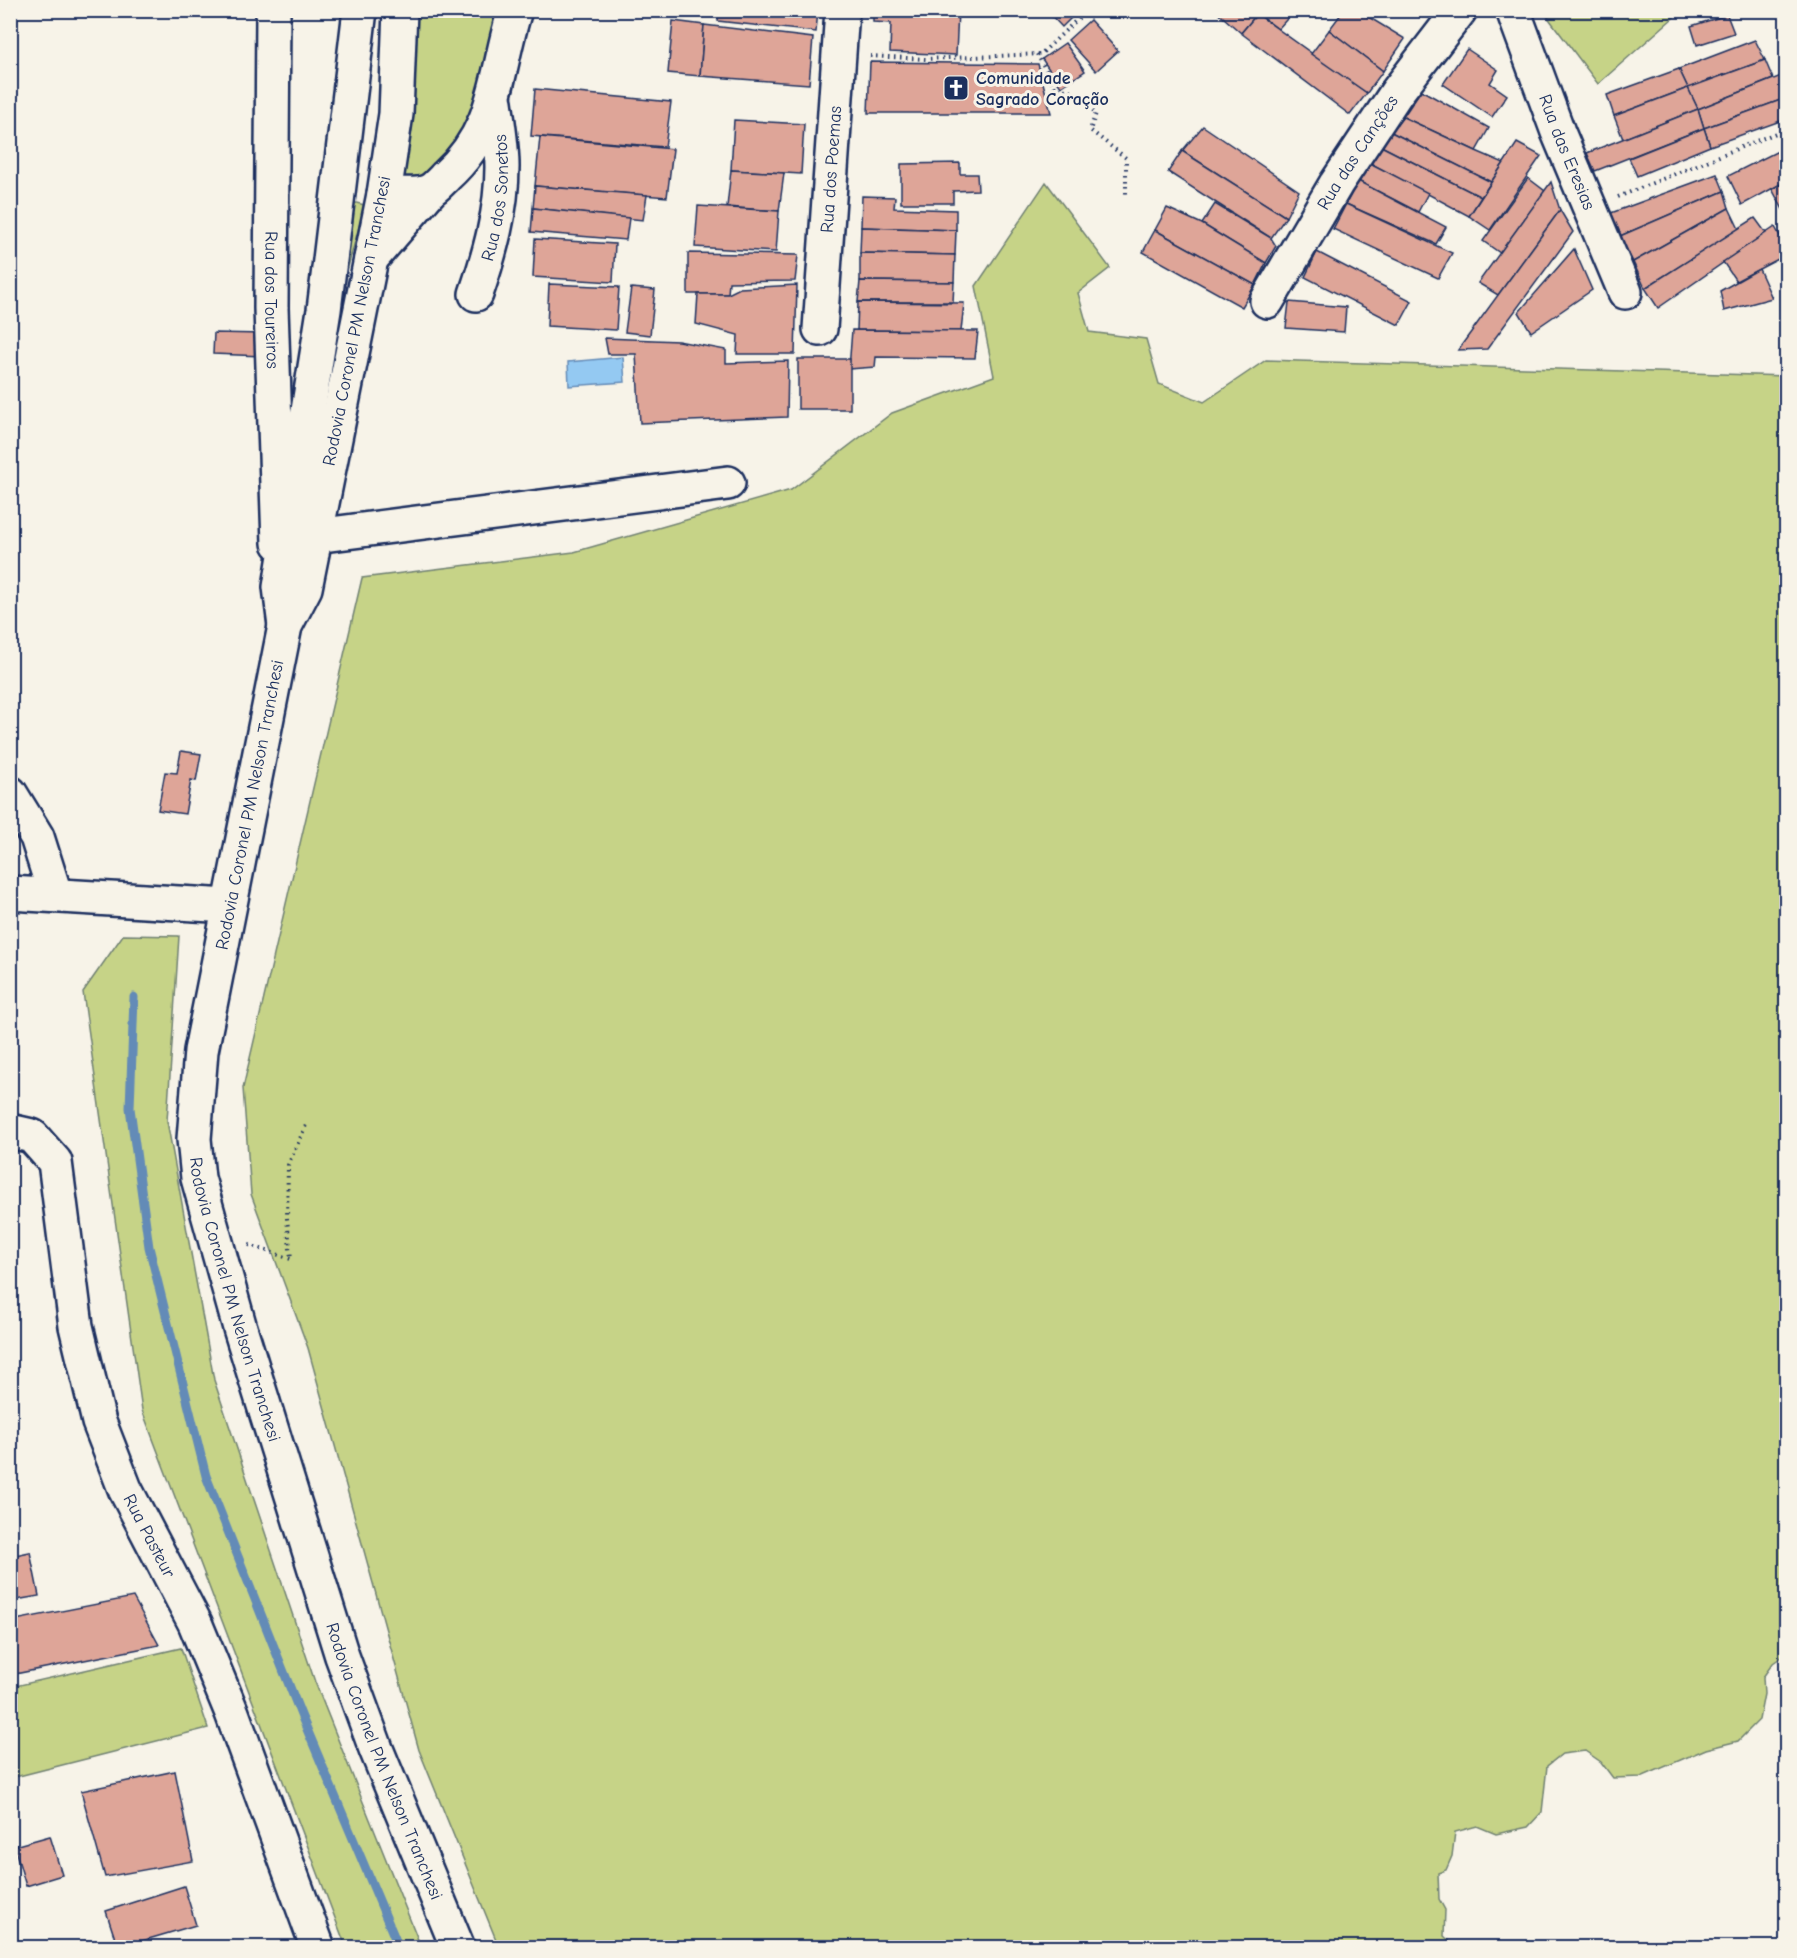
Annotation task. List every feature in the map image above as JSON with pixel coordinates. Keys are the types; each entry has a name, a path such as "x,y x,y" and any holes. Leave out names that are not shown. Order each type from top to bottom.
{"main road":[{"name":"Rua dos Toureiros","path":"273,10 271,309 280,587"},
{"name":"Rodovia Coronel PM Nelson Tranchesi","path":"285,626 280,587 324,310 362,10"},
{"path":"362,10 365,159 368,172 384,194 429,192"},
{"name":"Rodovia Coronel PM Nelson Tranchesi","path":"400,10 396,114 384,194 305,588 285,626 201,1051 194,1139 198,1178 212,1232 342,1656 376,1749 458,1947"},
{"name":"Rua dos Sonetos","path":"370,261 429,192 454,169 481,133 495,99 504,45 515,10"},
{"name":"Rua dos Poemas","path":"820,329 842,10"},
{"name":"Rua das Canções","path":"1267,301 1336,184 1391,101 1460,10"},
{"name":"Rua das Eresias","path":"1513,10 1558,132 1625,292"},
{"name":"Rua dos Sonetos","path":"476,294 490,254 501,194 502,164 495,99"},
{"path":"315,536 728,483"},
{"path":"10,793 38,837 55,894"},
{"path":"10,893 229,906"},
{"name":"Rua Pasteur","path":"10,1131 32,1136 54,1162 76,1326 99,1422 125,1489 195,1623 232,1713 318,1947"}],"path":[{"path":"839,54 926,59 1041,54 1087,10"},
{"path":"1037,54 1056,89 1069,90 1096,113 1090,130 1126,158 1126,198"},
{"path":"1590,208 1786,129"},
{"path":"212,1232 291,1259 287,1218 288,1165 307,1123"}],"green space":[{"path":"1563,10 1681,11 1598,84 1547,16"},
{"path":"400,11 515,11 455,169 384,194"},
{"path":"1046,182 1110,268 1078,293 1089,332 1146,339 1159,384 1204,402 1266,360 1786,376 1786,1657 1783,1656 1773,1663 1763,1677 1764,1694 1759,1720 1738,1741 1706,1749 1641,1777 1613,1778 1601,1762 1585,1751 1562,1754 1547,1766 1542,1812 1528,1827 1496,1834 1477,1826 1455,1832 1452,1856 1446,1870 1438,1873 1439,1899 1445,1910 1444,1936 1456,1947 499,1947 419,1750 308,1348 251,1194 243,1088 362,578 574,552 791,490 892,413 994,376 976,286"},
{"path":"352,202 365,205 335,314"},
{"path":"123,935 179,936 167,1121 214,1380 315,1682 421,1947 346,1947 142,1410 83,992"},
{"path":"181,1648 208,1728 11,1778 11,1687"}],"water":[{"path":"623,357 625,382 569,386 568,362"}],"building":[{"path":"719,10 818,10 816,32 718,21"},
{"path":"873,10 958,10 956,55 890,52 891,23 873,22"},
{"path":"1046,10 1079,10 1062,27"},
{"path":"1215,10 1253,10 1257,14 1241,33"},
{"path":"1253,10 1295,10 1278,29"},
{"path":"1344,10 1357,10 1405,39 1383,71 1329,30"},
{"path":"1257,14 1367,93 1350,115 1241,33"},
{"path":"1727,15 1734,33 1697,45 1691,26"},
{"path":"1090,20 1118,51 1096,71 1068,40"},
{"path":"673,21 704,25 700,76 668,73"},
{"path":"704,25 813,38 809,84 700,76"},
{"path":"1329,30 1383,71 1367,93 1311,54"},
{"path":"1755,40 1765,60 1688,88 1679,69"},
{"path":"1065,43 1085,71 1061,87 1042,59"},
{"path":"1467,49 1498,70 1490,83 1507,95 1492,117 1443,84"},
{"path":"1765,60 1773,79 1698,109 1688,88"},
{"name":"Comunidade Sagrado Coração","path":"870,62 1038,64 1051,113 868,113"},
{"path":"1679,69 1688,88 1614,116 1607,95"},
{"path":"1786,74 1786,98 1704,128 1698,109"},
{"path":"1688,88 1698,109 1623,139 1614,116"},
{"path":"535,89 671,102 665,147 531,136"},
{"path":"1421,90 1489,128 1476,151 1403,117"},
{"path":"1786,98 1786,119 1710,146 1704,128"},
{"path":"1698,109 1704,128 1595,171 1587,153"},
{"path":"1403,117 1504,163 1491,182 1391,132"},
{"path":"734,120 804,124 801,174 731,170"},
{"path":"1203,126 1299,191 1286,217 1182,151"},
{"path":"1704,128 1710,146 1637,176 1629,158"},
{"path":"1391,132 1491,182 1481,197 1379,145"},
{"path":"540,137 673,149 667,197 535,186"},
{"path":"1517,143 1541,156 1490,230 1469,216"},
{"path":"1379,145 1481,197 1469,216 1368,162"},
{"path":"1786,147 1786,181 1742,205 1728,176"},
{"path":"1182,151 1286,217 1271,238 1168,172"},
{"path":"1368,162 1428,193 1418,212 1358,181"},
{"path":"960,163 960,174 977,174 978,190 953,191 953,203 901,203 901,164"},
{"path":"731,170 784,173 779,211 727,207"},
{"path":"1717,174 1724,191 1620,236 1611,213"},
{"path":"1528,178 1545,191 1500,253 1483,241"},
{"path":"1358,181 1446,227 1436,244 1346,204"},
{"path":"1786,181 1786,215 1772,189"},
{"path":"1551,182 1560,210 1498,295 1478,283"},
{"path":"535,186 647,195 643,220 533,208"},
{"path":"1724,191 1729,208 1633,262 1620,236"},
{"path":"862,196 895,197 894,208 956,210 956,230 861,227"},
{"path":"1215,204 1271,238 1276,246 1266,263 1202,224"},
{"path":"1346,204 1452,253 1438,278 1333,229"},
{"path":"698,206 779,211 776,252 695,247"},
{"path":"533,208 629,218 626,240 531,232"},
{"path":"1167,208 1202,224 1266,263 1255,285 1155,230"},
{"path":"1729,208 1739,229 1645,288 1633,262"},
{"path":"1560,210 1573,232 1487,349 1458,350"},
{"path":"1755,218 1766,233 1658,308 1645,288"},
{"path":"861,227 956,230 955,255 860,253"},
{"path":"1775,227 1786,247 1786,255 1736,281 1723,262"},
{"path":"1155,230 1255,285 1242,307 1143,252"},
{"path":"535,239 615,244 613,282 533,277"},
{"path":"1574,249 1592,290 1531,332 1519,312"},
{"path":"1317,252 1412,301 1399,325 1305,277"},
{"path":"688,253 798,255 795,281 729,282 728,294 688,294"},
{"path":"860,253 955,255 954,282 860,281"},
{"path":"1759,269 1772,298 1724,311 1720,291"},
{"path":"860,281 954,282 953,302 858,302"},
{"path":"549,284 619,287 616,330 547,326"},
{"path":"797,285 795,354 737,354 738,335 696,324 698,294 728,294 740,288"},
{"path":"631,288 655,290 650,335 625,332"},
{"path":"858,302 964,303 961,331 857,330"},
{"path":"1289,302 1346,307 1344,332 1286,328"},
{"path":"852,330 978,331 975,358 876,357 875,367 849,369"},
{"path":"214,333 267,334 266,356 213,354"},
{"path":"605,338 678,341 726,350 726,363 788,361 787,417 640,423 636,354 608,354"},
{"path":"798,359 850,359 850,409 798,409"},
{"path":"181,751 201,754 196,781 191,780 185,814 158,810 165,772 177,773"},
{"path":"30,1552 39,1596 10,1601 10,1556"},
{"path":"133,1597 159,1645 10,1675 10,1621"},
{"path":"175,1771 193,1861 105,1877 81,1791"},
{"path":"50,1836 62,1875 26,1886 14,1846"},
{"path":"184,1886 196,1925 118,1948 106,1911"}],"waterway":[{"path":"134,997 130,1108 149,1247 206,1476 301,1715 399,1948"}],"place":[{"name":"Comunidade Sagrado Coração","path":"956,88"}]}
